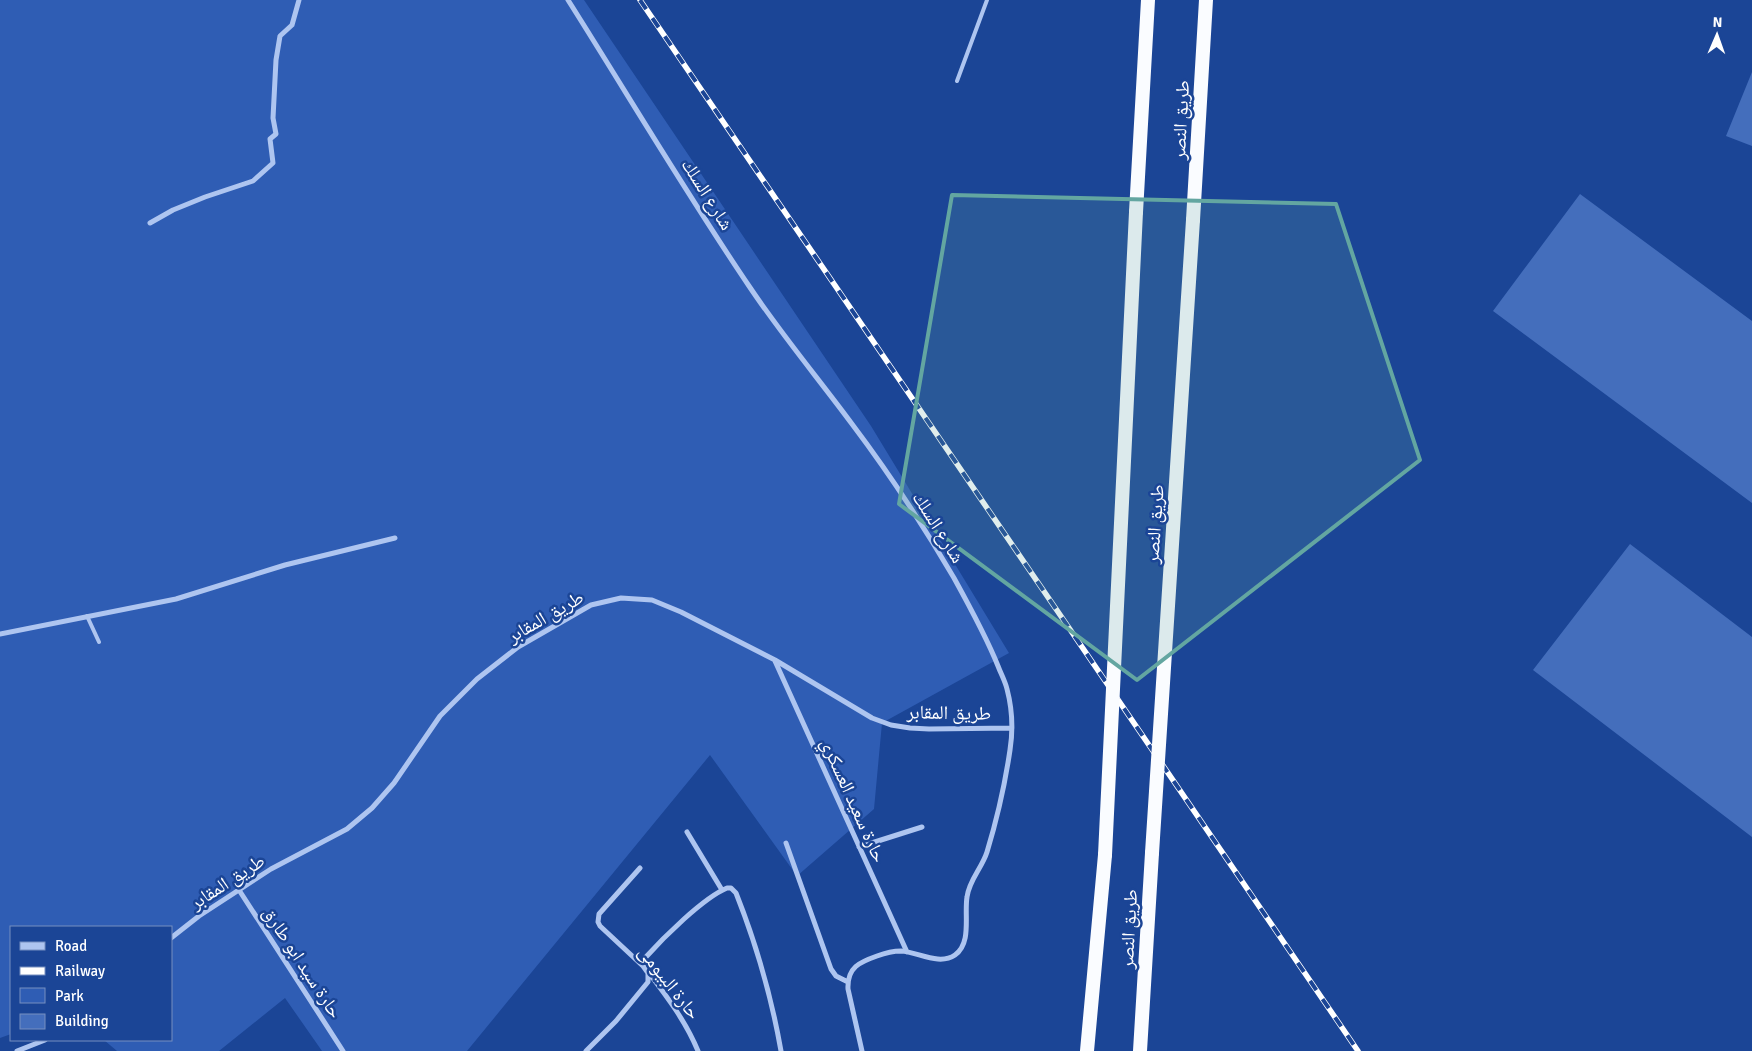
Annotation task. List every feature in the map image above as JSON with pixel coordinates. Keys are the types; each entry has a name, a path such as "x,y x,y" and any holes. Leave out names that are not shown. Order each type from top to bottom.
{"highway":[{"name":"طريق النصر","path":"1087,1051 1104,855 1148,0"},
{"name":"طريق النصر","path":"1140,1051 1206,0"}],"street":[{"path":"150,223 173,210 253,181 273,163 270,139 276,134 273,118 276,60 280,36 292,24 299,0"},
{"name":"شارع السلك","path":"568,0 750,287 877,459 933,543 987,639 1008,690 1012,728 1005,779 986,854 966,896 963,945 957,953 948,958 939,959 907,952 889,952 860,962 852,971 848,982"},
{"path":"0,634 176,599 285,565 395,538"},
{"name":"طريق المقابر","path":"172,937 199,916 271,869 347,829 372,808 394,783 440,716 477,679 518,646 591,605 621,598 652,600 681,612 774,660 872,718 891,725 929,729 1012,728"},
{"name":"حارة سعيد العسكري","path":"774,660 907,952"},
{"path":"859,847 922,827"},
{"path":"687,832 722,890"},
{"path":"786,843 831,969 836,976 848,982 862,1051"},
{"name":"حارة البيومى","path":"640,868 599,914 600,926 643,966 669,999 691,1035 698,1051"},
{"path":"586,1051 616,1021 648,982 648,973 643,966 643,962 648,954 686,919 722,890 731,888 736,893 746,917 763,966 774,1008 781,1051"},
{"name":"حارة سيد ابو طارق","path":"239,890 343,1051"},
{"path":"17,1051 42,1041"}],"lane":[{"path":"957,81 987,0"},
{"path":"86,616 99,642"}],"highlighted area":[{"path":"952,195 1336,204 1420,460 1137,680 899,504"}],"green space":[{"path":"0,0 584,0 871,426 1009,653 882,723 874,809 797,876 710,755 467,1051 322,1051 285,998 219,1051 117,1051 105,1041 172,1041 172,926 10,926 10,1034 0,1038"}],"building":[{"path":"1752,72 1752,146 1726,136"},
{"path":"1580,194 1752,321 1752,503 1493,311"},
{"path":"1630,544 1752,637 1752,837 1533,670"}],"railway":[{"path":"640,0 1358,1051"}]}
